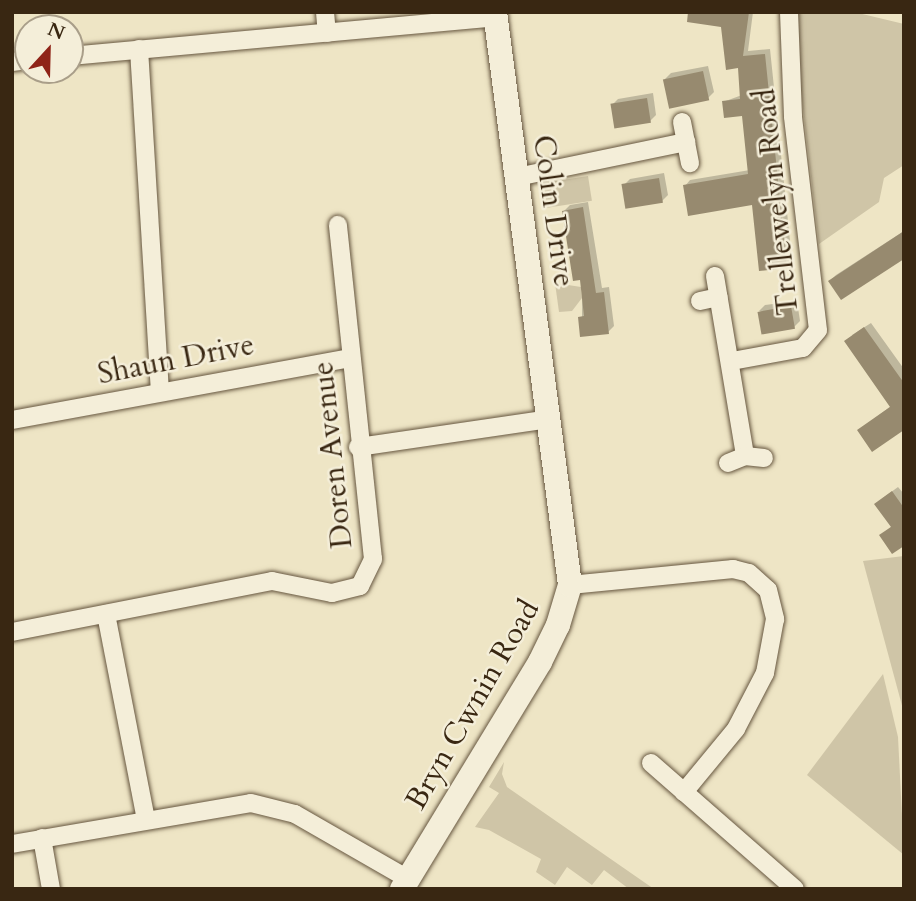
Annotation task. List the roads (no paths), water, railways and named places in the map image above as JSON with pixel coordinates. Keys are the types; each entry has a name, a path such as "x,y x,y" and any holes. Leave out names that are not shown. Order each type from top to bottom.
{"street":[{"path":"325,12 327,33"},
{"name":"Trellewelyn Road","path":"732,361 803,348 818,330 793,116 789,12"},
{"path":"84,55 495,15"},
{"name":"Colin Drive","path":"495,15 550,419"},
{"path":"139,50 160,391"},
{"path":"682,122 690,163"},
{"path":"517,177 686,142"},
{"name":"Doren Avenue","path":"12,632 272,581 332,593 360,586 373,559 358,447 338,225"},
{"path":"715,276 732,361 745,456"},
{"path":"700,302 719,297"},
{"name":"Shaun Drive","path":"12,419 350,358"},
{"path":"358,447 550,419"},
{"name":"Bryn Cwnin Road","path":"405,884 540,662 558,625 570,585 550,419"},
{"path":"728,463 745,456 764,458"},
{"path":"570,585 733,569 749,573 768,590 775,619 765,673 736,729 684,792"},
{"path":"106,614 146,820"},
{"path":"651,762 795,889"},
{"path":"12,844 251,803 295,814 405,884"},
{"path":"42,838 51,889"}]}
